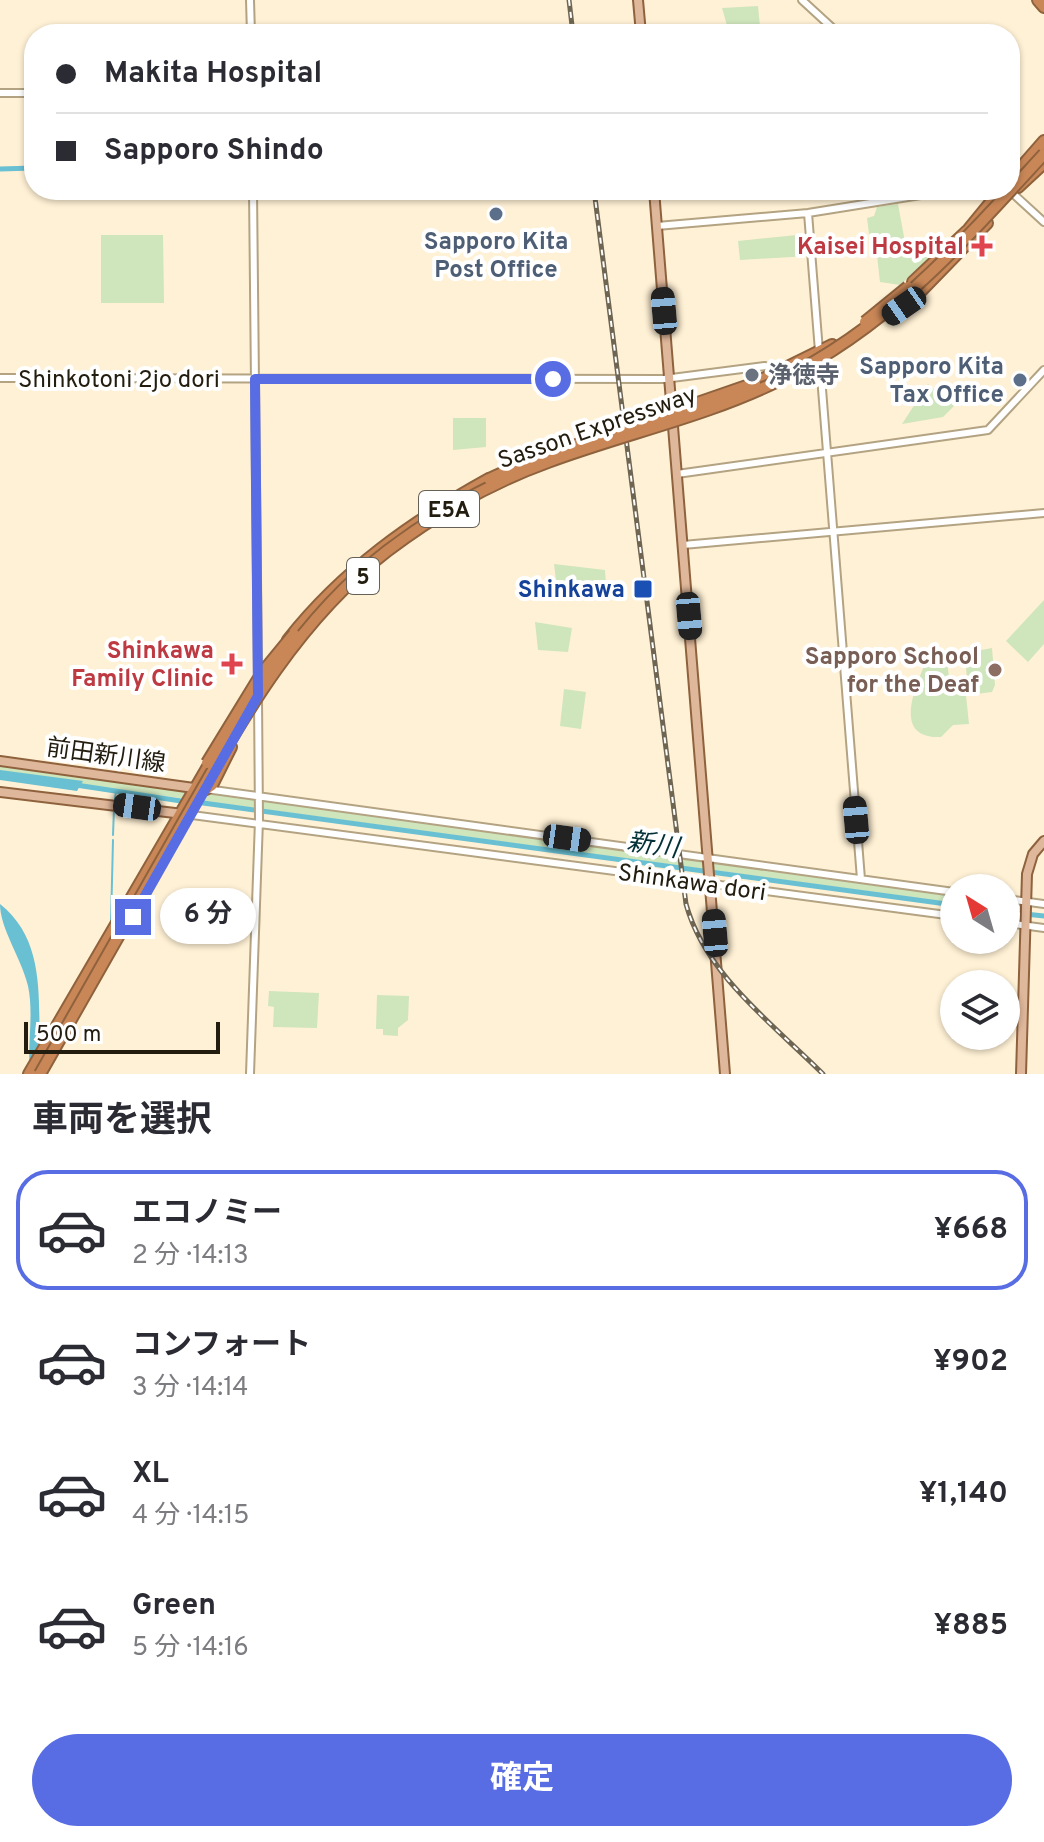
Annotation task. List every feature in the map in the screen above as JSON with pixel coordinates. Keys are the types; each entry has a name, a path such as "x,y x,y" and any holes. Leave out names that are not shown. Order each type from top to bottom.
{"highway":[{"path":"1038,0 1044,7"},
{"name":"Sasson Expressway","path":"1020,175 1043,149"},
{"name":"Sasson Expressway","path":"1020,175 1043,149"},
{"name":"5","path":"1020,180 1044,163"},
{"name":"Sasson Expressway","path":"37,1074 245,706 294,637 324,603 397,540 491,482 548,459 739,394 773,380 842,341 923,279 997,200"},
{"name":"5","path":"820,357 914,284 997,200"},
{"name":"5","path":"37,1074 60,1045 192,815 200,788 258,683 315,607 352,572 431,512 492,484 758,389 873,328 908,299 997,200"},
{"name":"Sasson Expressway","path":"37,1074 249,707 318,616 385,553 441,514 495,484 548,462 738,398 781,380 857,335 925,282 998,200"},
{"path":"857,335 904,306 988,221 1001,200"},
{"path":"842,341 967,231"},
{"name":"5","path":"37,1074 51,1036 179,813 221,759 258,696 300,640 367,573 433,523 492,484"},
{"path":"318,616 247,719 212,785 200,788 207,763 270,663 324,603"},
{"path":"221,759 230,749"}],"main road":[{"path":"638,0 640,24"},
{"path":"655,200 725,1074"},
{"name":"前田新川線","path":"0,761 200,788"},
{"name":"前田新川線","path":"0,792 192,815"},
{"path":"1021,1074 1029,863 1044,841"}],"street":[{"path":"250,0 251,24"},
{"path":"802,0 828,24"},
{"path":"0,93 24,93"},
{"path":"1020,199 1044,222"},
{"path":"250,1074 259,822 253,200"},
{"path":"657,226 808,213 889,200"},
{"path":"808,213 861,879"},
{"name":"Shinkotoni 2jo dori","path":"0,378 669,379 765,366"},
{"path":"677,474 988,430 1044,370"},
{"path":"683,545 1044,513"},
{"name":"Shinkawa dori","path":"200,788 709,861 940,890"},
{"name":"Shinkawa dori","path":"192,815 940,914"},
{"path":"1020,901 1044,904"},
{"path":"1020,925 1044,928"}],"green space":[{"path":"758,6 760,24 727,24 722,8"},
{"path":"898,204 905,242 880,244 874,233 869,234 867,218 874,216 877,207"},
{"path":"807,234 809,256 740,260 738,241"},
{"path":"101,235 163,235 164,303 101,303"},
{"path":"906,244 928,249 933,255 900,285 880,282 876,247"},
{"path":"928,384 954,406 943,417 902,424"},
{"path":"453,418 486,418 486,447 453,450"},
{"path":"554,564 605,570 606,584 592,582 590,596 557,589"},
{"path":"1044,600 1044,644 1028,662 1006,641"},
{"path":"535,622 572,628 568,652 538,650"},
{"path":"992,648 995,685 992,692 968,695 965,653"},
{"path":"946,649 950,688 965,686 969,724 953,725 941,737 925,735 915,728 911,706 929,653"},
{"path":"564,689 586,692 581,729 560,726"},
{"path":"0,764 940,893 940,901 10,775 0,773"},
{"path":"269,991 319,993 317,1028 273,1027 274,1007 268,1006"},
{"path":"377,995 409,996 408,1020 398,1028 398,1036 383,1035 383,1029 376,1029"}],"water":[{"path":"0,770 83,781 77,791 0,780"},
{"path":"0,904 17,921 28,940 34,961 38,983 42,1074 30,1074 28,986 3,923"}],"waterway":[{"path":"0,169 24,168"},
{"name":"新川","path":"76,785 181,801"},
{"name":"新川","path":"115,799 116,790"},
{"name":"新川","path":"203,803 940,903"},
{"path":"113,835 114,808"},
{"path":"111,922 113,840"},
{"name":"新川","path":"1020,913 1044,916"}],"railway":[{"path":"569,0 572,24"},
{"path":"595,200 686,904 708,953 725,975 763,1017 823,1074"}],"place":[{"name":"Sapporo Kita Post Office","path":"496,214"},
{"name":"Kaisei Hospital","path":"982,246"},
{"name":"浄徳寺","path":"752,375"},
{"name":"Sapporo Kita Tax Office","path":"1020,380"},
{"name":"Shinkawa","path":"643,589"},
{"name":"Shinkawa Family Clinic","path":"232,664"},
{"name":"Sapporo School for the Deaf","path":"995,670"}],"route":[{"path":"133,917 258,696 255,379 553,379"}]}
